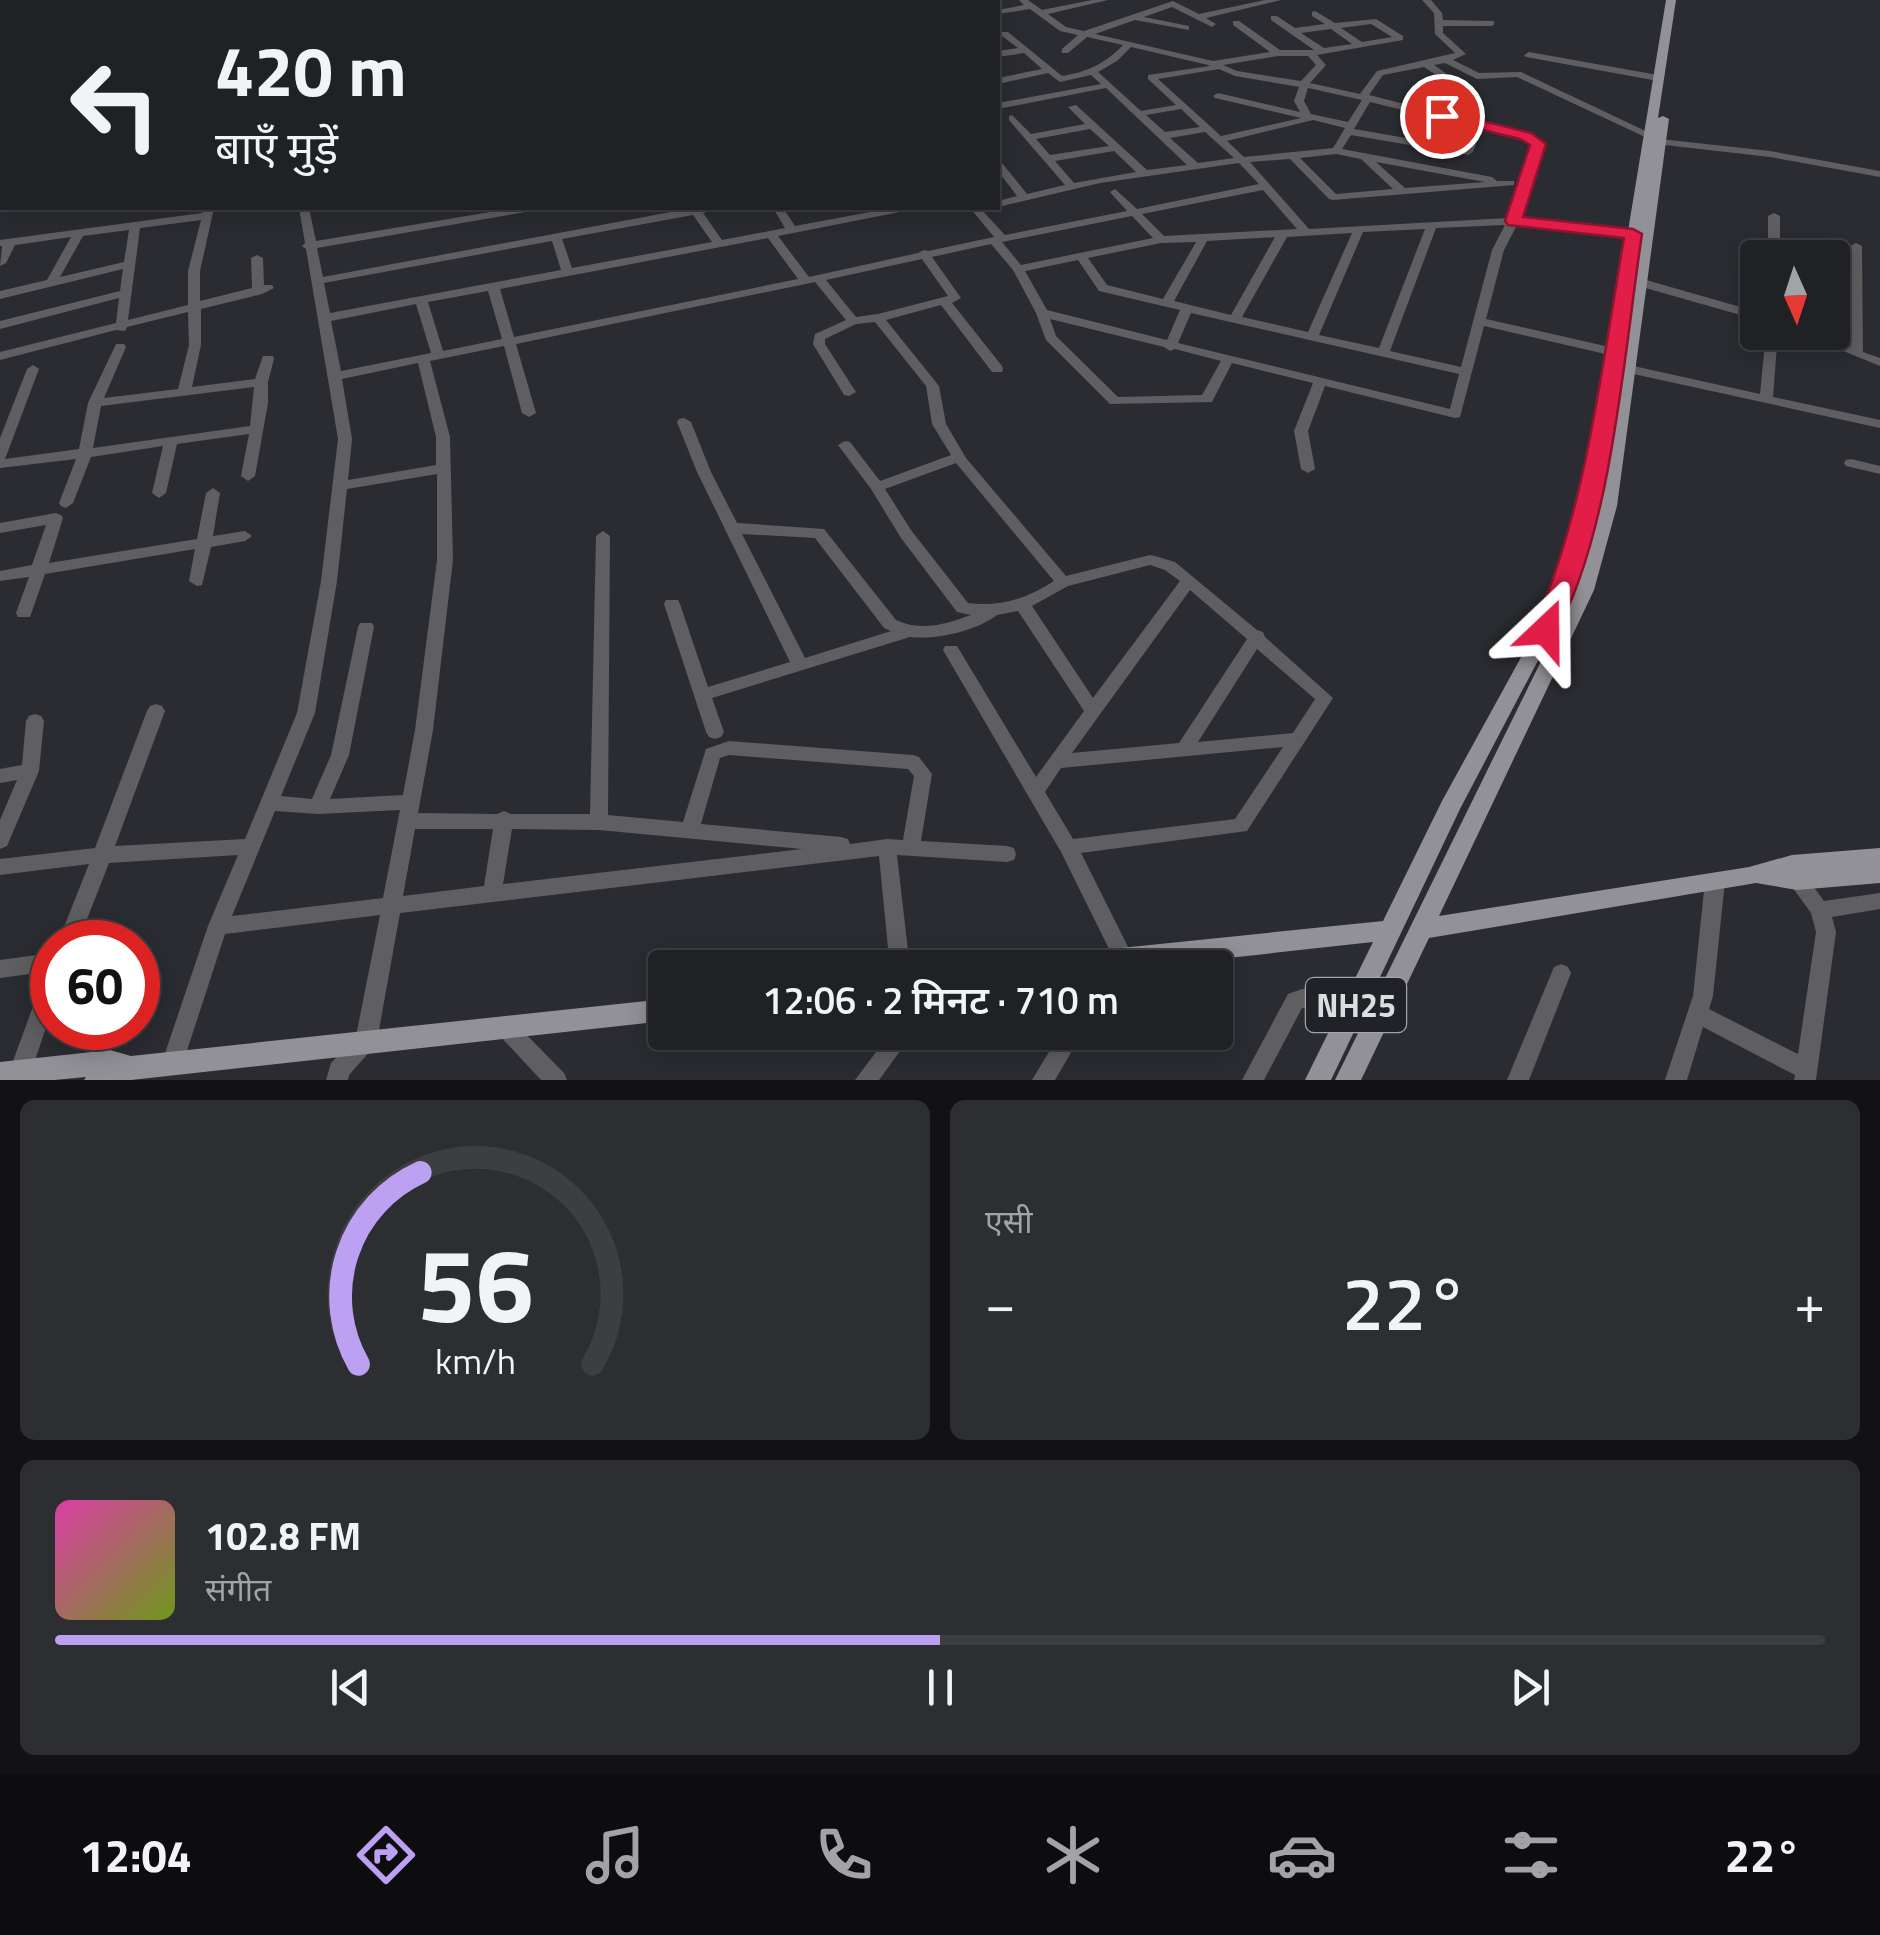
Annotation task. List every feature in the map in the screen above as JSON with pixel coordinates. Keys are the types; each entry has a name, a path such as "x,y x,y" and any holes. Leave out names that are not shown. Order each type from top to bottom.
{"main road":[{"name":"NH25","path":"1654,138 1658,78 1671,0"},
{"name":"NH25","path":"1348,1080 1580,602 1608,506 1654,138 1682,0"},
{"name":"NH25","path":"1318,1080 1450,807 1546,630 1564,585 1625,359 1639,282 1640,235"},
{"path":"1792,873 1880,857"},
{"path":"1420,929 1749,876 1880,874"},
{"path":"1200,950 1392,930"},
{"path":"97,1080 132,1067 648,1012"},
{"path":"10,1073 110,1062 132,1067"}],"street":[{"path":"1000,12 1104,0"},
{"path":"1066,51 1085,34 1189,0"},
{"path":"1198,17 1277,0"},
{"path":"1336,151 1380,73 1461,54 1443,40 1438,13 1426,0"},
{"path":"1172,4 1212,24"},
{"path":"1262,4 1294,31 1321,65 1304,84 1299,101 1309,118"},
{"path":"1032,6 1064,29 1479,124 1526,136 1538,144 1514,221 1498,250 1454,414 1042,313"},
{"path":"1315,14 1360,45"},
{"path":"1133,17 1186,28"},
{"path":"1294,31 1373,21 1400,38 1322,51 1309,48"},
{"path":"1439,23 1492,23"},
{"path":"1236,24 1278,53"},
{"path":"1000,32 1060,79 1095,74 1116,60 1129,44"},
{"path":"1305,231 1242,160 1152,77 1309,48 1346,36"},
{"path":"1000,54 1026,50"},
{"path":"1529,55 1658,78"},
{"path":"1446,60 1477,76 1518,74 1654,138 1880,174"},
{"path":"1426,64 1468,92 1442,116"},
{"path":"1000,81 1050,70"},
{"path":"1095,74 1195,166"},
{"path":"1000,106 1108,85"},
{"path":"1218,96 1349,129 1468,152"},
{"path":"1138,114 1184,106"},
{"path":"1074,107 1144,173"},
{"path":"1012,118 1072,187"},
{"path":"1221,140 1309,118"},
{"path":"1468,187 1461,174 1479,124"},
{"path":"1030,137 1094,125"},
{"path":"1162,136 1209,128"},
{"path":"1048,159 1118,147"},
{"path":"1000,204 1144,173 1336,151 1525,186"},
{"path":"1291,154 1334,197 1510,183"},
{"path":"1366,158 1403,192"},
{"path":"1000,168 1024,198"},
{"path":"335,376 1266,186"},
{"path":"1115,192 1161,240"},
{"path":"170,1063 218,926 306,712 330,581 345,439 304,210"},
{"path":"428,210 432,225"},
{"path":"308,246 498,210"},
{"path":"609,210 617,226"},
{"path":"318,281 695,210 719,244"},
{"path":"779,210 792,230"},
{"path":"324,318 894,210"},
{"path":"979,210 1018,269 1050,337 1115,401 1208,399 1228,361"},
{"path":"0,263 5,242 135,226 208,212 194,270 195,345 184,392"},
{"path":"1774,216 1774,240"},
{"path":"1018,269 1161,240 1283,232 1514,221 1640,235"},
{"path":"1383,354 1432,225"},
{"path":"121,328 135,226"},
{"path":"1312,337 1359,228"},
{"path":"1235,319 1283,232"},
{"path":"51,283 78,234"},
{"path":"771,234 853,321"},
{"path":"556,237 568,272"},
{"path":"1166,304 1204,237"},
{"path":"1856,246 1857,354"},
{"path":"849,392 818,344 819,338 853,321 955,298 924,253"},
{"path":"1081,256 1103,288 1466,372"},
{"path":"0,356 263,290 257,258"},
{"path":"0,295 130,264"},
{"path":"1639,282 1740,311"},
{"path":"493,286 530,414"},
{"path":"0,324 126,293"},
{"path":"337,1080 339,1070 366,1041 409,812 445,560 443,437 421,300"},
{"path":"944,301 997,369"},
{"path":"1170,347 1188,308"},
{"path":"878,318 932,386 938,424 959,457 1063,582"},
{"path":"1479,321 1766,400 1880,424"},
{"path":"66,503 85,453 95,403 120,347"},
{"path":"1766,400 1770,350"},
{"path":"1847,350 1880,362"},
{"path":"248,476 268,358"},
{"path":"0,456 33,370"},
{"path":"95,403 261,382"},
{"path":"1308,469 1301,432 1320,382"},
{"path":"684,422 800,665"},
{"path":"0,464 257,429"},
{"path":"159,493 170,441"},
{"path":"845,445 963,608 993,613"},
{"path":"876,487 959,457"},
{"path":"1851,463 1880,470"},
{"path":"339,486 445,468"},
{"path":"196,581 213,493"},
{"path":"0,528 56,518 24,613"},
{"path":"732,528 819,532 890,624 904,632"},
{"path":"0,576 245,536"},
{"path":"599,822 602,536"},
{"path":"703,695 904,632 930,633 1022,604 1063,582 1150,560 1170,566 1257,636 1325,698 1240,826 1068,847"},
{"path":"1035,790 1189,580"},
{"path":"672,604 714,732"},
{"path":"1022,604 1092,710"},
{"path":"318,807 340,755 366,627"},
{"path":"1185,748 1257,636"},
{"path":"951,650 1068,847 1119,950"},
{"path":"77,920 156,711"},
{"path":"0,841 30,771 35,721"},
{"path":"1056,762 1298,739"},
{"path":"690,830 712,754 729,748 912,762 921,768 911,847"},
{"path":"0,776 30,771"},
{"path":"270,803 599,822 818,841 860,849"},
{"path":"492,895 504,819"},
{"path":"0,867 102,855 252,846"},
{"path":"218,926 887,846 1007,854"},
{"path":"887,846 898,950"},
{"path":"1697,1013 1806,1075 1826,932 1820,910 1792,873"},
{"path":"1676,1080 1703,996 1716,881"},
{"path":"1820,910 1880,901"},
{"path":"1392,930 1420,929"},
{"path":"0,968 30,965"},
{"path":"1518,1080 1562,973"},
{"path":"1252,1080 1295,1001 1304,996 1318,998 1351,1015"},
{"path":"10,1073 30,1030"},
{"path":"506,1030 556,1080"},
{"path":"866,1080 890,1050"},
{"path":"1043,1080 1061,1050"}],"route":[{"path":"1442,116 1526,136 1538,144 1514,221 1633,234 1591,495 1546,630"}]}
